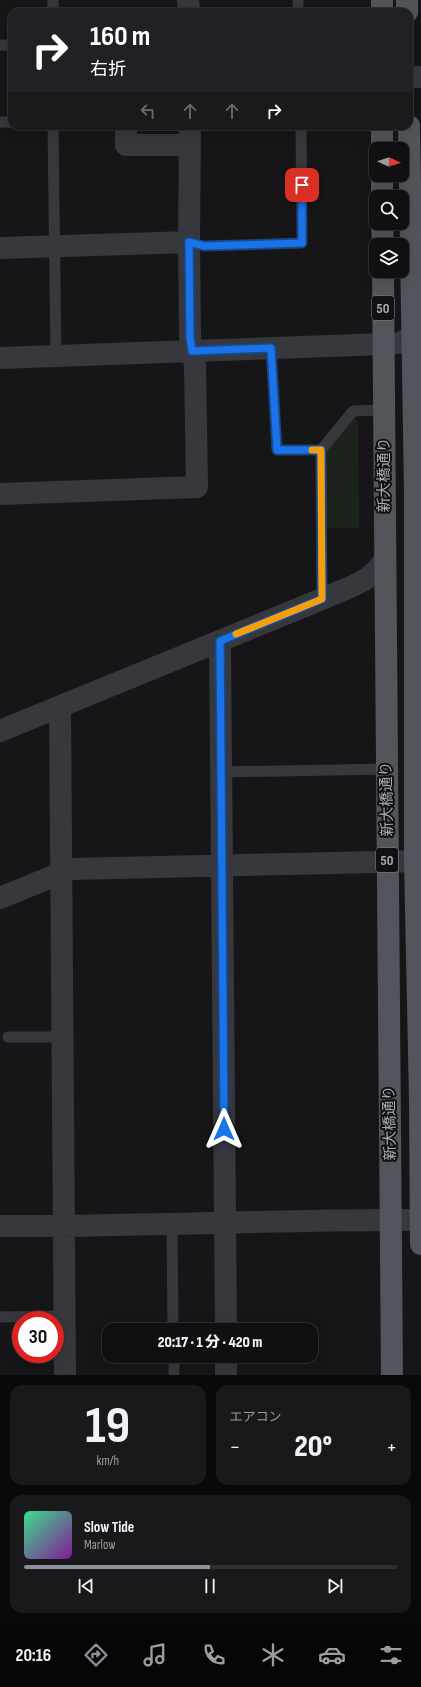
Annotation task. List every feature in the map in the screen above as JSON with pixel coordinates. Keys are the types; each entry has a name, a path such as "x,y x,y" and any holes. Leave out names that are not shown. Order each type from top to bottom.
{"main road":[{"path":"382,130 382,142"},
{"name":"新大橋通り","path":"408,130 417,345 418,861 421,1244"},
{"name":"新大橋通り","path":"383,278 384,560 392,1375"}],"street":[{"path":"0,494 197,487 194,366 190,337 190,136 126,145 126,130"},
{"path":"0,248 189,242"},
{"path":"0,358 384,344 398,338 417,345"},
{"path":"0,731 322,599 372,576 380,568 384,560"},
{"path":"220,641 226,1323"},
{"path":"60,707 65,1375"},
{"path":"0,898 62,874 71,869 418,861"},
{"path":"0,1226 421,1220"},
{"path":"226,1363 226,1375"}],"lane":[{"path":"53,130 56,357"},
{"path":"189,242 204,246 302,243 301,130"},
{"path":"271,348 277,450 321,450"},
{"path":"322,599 321,450 353,410 384,410"},
{"path":"221,772 387,768"},
{"path":"8,1037 63,1037"},
{"path":"172,1223 173,1323"},
{"path":"0,1317 65,1316"},
{"path":"174,1363 174,1375"}],"shaded area":[{"path":"355,419 358,422 359,528 325,528 326,453 350,420"}],"slow traffic":[{"path":"236,634 322,599 321,450 312,450"}],"route":[{"path":"224,1129 220,641 322,599 321,450 277,450 271,348 192,351 190,337 189,242 204,246 302,243 302,185"}]}
